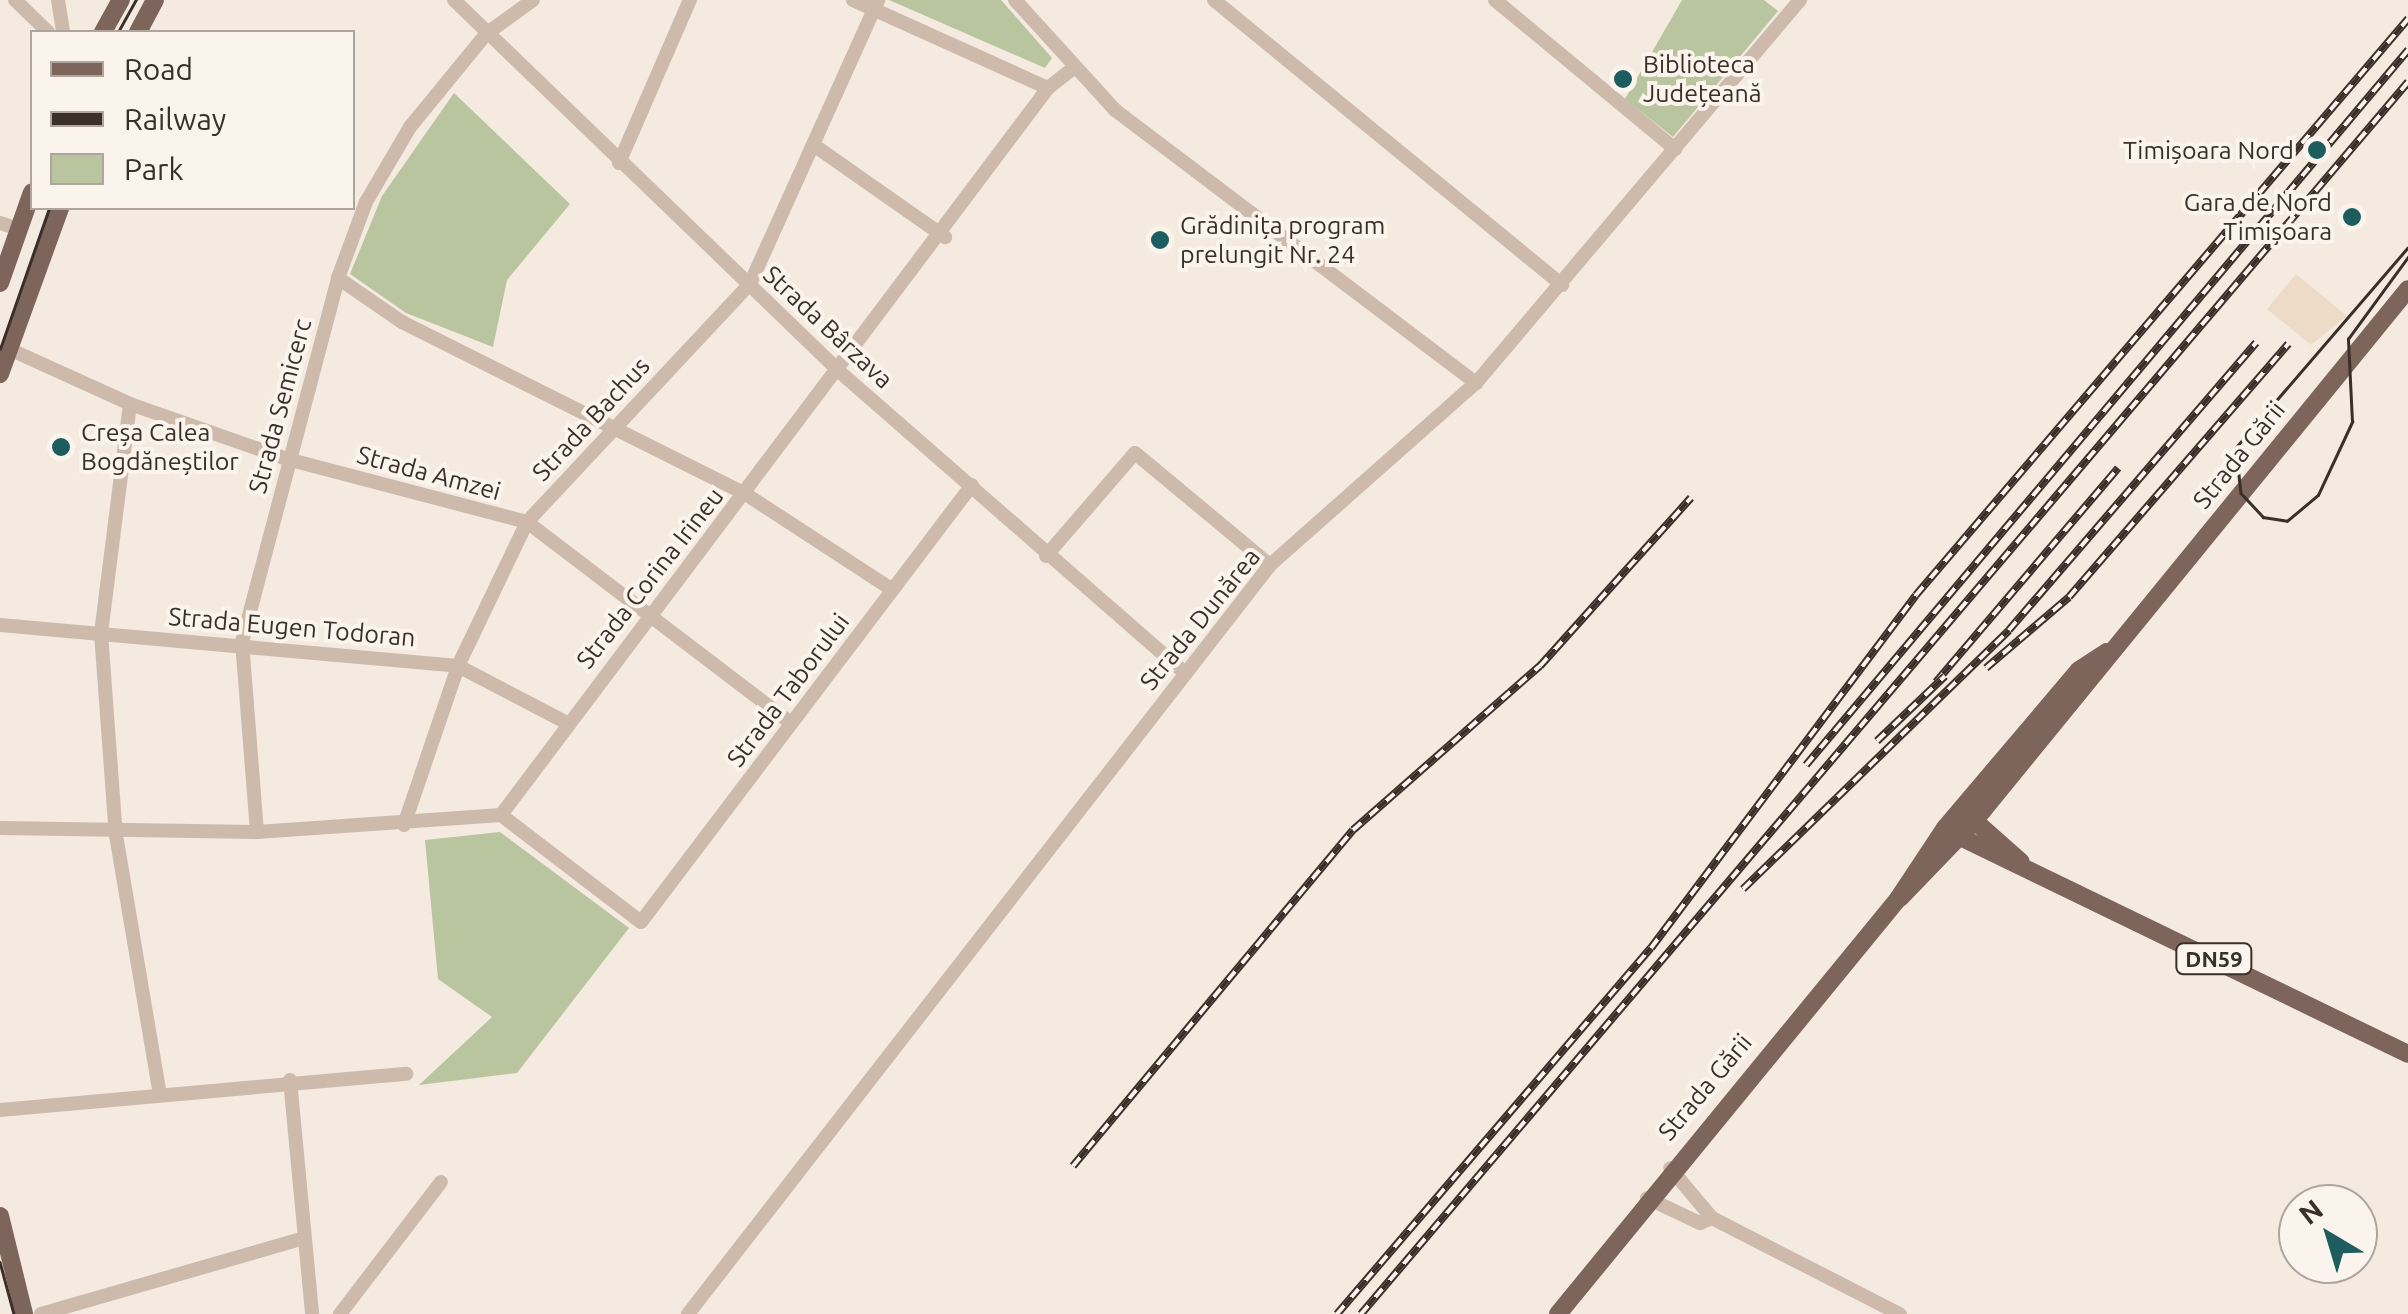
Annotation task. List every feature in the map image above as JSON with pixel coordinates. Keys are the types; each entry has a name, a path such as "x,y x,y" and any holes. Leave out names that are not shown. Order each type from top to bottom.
{"main road":[{"path":"104,30 121,0"},
{"path":"139,30 155,0"},
{"path":"0,283 9,226 30,195"},
{"path":"0,374 59,210"},
{"name":"Strada Gării","path":"1558,1314 1670,1168 2108,652 2408,289"},
{"name":"DN59","path":"1968,815 2021,862"},
{"name":"DN59","path":"1952,833 2021,862 2408,1054"},
{"path":"0,1216 24,1314"}],"street":[{"path":"15,0 46,30"},
{"path":"58,0 63,30"},
{"name":"Strada Bârzava","path":"454,0 841,373 972,485 1046,556 1184,672"},
{"name":"Strada Semicerc","path":"257,832 242,642 287,458 338,278 383,168 486,34 533,0"},
{"path":"619,163 690,0"},
{"path":"853,0 876,5 1048,88"},
{"path":"1214,0 1562,285"},
{"path":"1495,0 1675,149"},
{"path":"1775,0 1795,6"},
{"path":"1023,3 1070,71 1115,110 1476,384"},
{"name":"Strada Bachus","path":"404,825 458,666 526,522 750,284 876,5"},
{"name":"Strada Dunărea","path":"688,1314 1270,564 1476,384 1795,6"},
{"name":"Strada Corina Irineu","path":"501,815 565,722 652,617 945,237 1048,88 1070,71"},
{"path":"814,146 945,237"},
{"path":"338,278 402,322 617,423 744,493 891,589"},
{"name":"Strada Amzei","path":"9,349 130,404 287,458 526,522 791,724"},
{"path":"130,404 108,522 101,632 116,835 159,1090"},
{"path":"1046,556 1134,452 1270,564"},
{"name":"Strada Taborului","path":"501,815 641,922 972,485"},
{"name":"Strada Eugen Todoran","path":"0,625 242,642 458,666 565,722"},
{"path":"0,828 116,835 257,832 404,825 501,815"},
{"path":"0,1110 159,1090 406,1074"},
{"path":"290,1080 300,1239 312,1314"},
{"path":"1670,1168 1712,1218 1900,1314"},
{"path":"340,1314 442,1182"},
{"path":"1647,1198 1700,1224 1712,1218"},
{"path":"41,1314 300,1239"}],"green space":[{"path":"889,0 1001,0 1052,58 1045,68"},
{"path":"1682,0 1764,0 1778,11 1673,137 1625,99"},
{"path":"454,93 570,204 507,280 493,347 406,313 350,274 382,196"},
{"path":"500,832 629,928 517,1073 419,1085 492,1017 438,979 425,840"}],"shaded area":[{"path":"2296,274 2347,316 2311,345 2267,309"}],"tram line":[{"path":"119,30 136,0"},
{"path":"0,349 48,210"},
{"path":"2408,248 2236,448 2241,493 2263,517 2287,521 2318,495 2352,422 2348,339 2408,257"},
{"path":"0,1262 14,1314"}],"railway":[{"path":"1337,1314 1651,948 1916,595 2408,19"},
{"path":"1806,765 2408,50"},
{"path":"1361,1314 2408,82"},
{"path":"1743,889 2009,630 2256,343"},
{"path":"1986,668 2069,597 2288,344"},
{"path":"1936,682 2118,468"},
{"path":"1073,1166 1353,830 1540,666 1691,498"},
{"path":"1877,741 1945,676"}],"place":[{"name":"Biblioteca Județeană","path":"1623,79"},
{"name":"Timișoara Nord","path":"2317,150"},
{"name":"Gara de Nord Timișoara","path":"2352,217"},
{"name":"Grădinița program prelungit Nr. 24","path":"1160,240"},
{"name":"Creșa Calea Bogdăneștilor","path":"61,447"}]}
